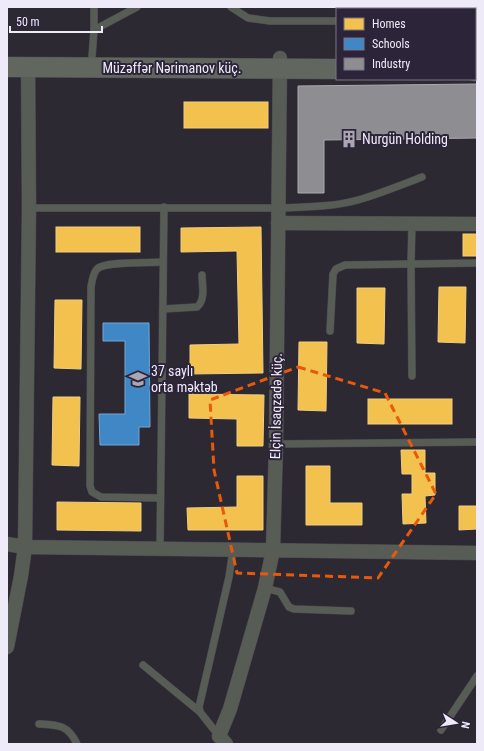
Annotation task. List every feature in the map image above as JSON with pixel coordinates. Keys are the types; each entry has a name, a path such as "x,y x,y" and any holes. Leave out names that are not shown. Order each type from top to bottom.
{"main road":[{"path":"7,56 280,63 336,58"},
{"name":"Müzəffər Nərimanov küç.","path":"7,67 280,63 336,69"}],"street":[{"name":"Elçin İsaqzadə küç.","path":"223,740 230,709 265,588 273,550 276,444 280,63"},
{"path":"7,647 21,576 25,547 29,208 28,67"},
{"path":"278,223 477,224"},
{"path":"7,544 25,547 477,553"}],"lane":[{"path":"92,57 94,7"},
{"path":"94,30 137,7"},
{"path":"231,7 248,18 270,21 336,22"},
{"path":"29,208 278,208 340,204 358,200 422,177"},
{"path":"160,548 164,207"},
{"path":"412,224 412,376"},
{"path":"160,498 101,497 92,492 90,486 91,287 98,268 107,264 163,262"},
{"path":"330,331 333,274 336,269 345,265 477,263"},
{"path":"163,309 197,307 200,305 202,298 202,275"},
{"path":"276,444 477,442"},
{"path":"200,712 200,701 208,673 233,550"},
{"path":"265,588 280,592 289,606 294,609 351,611"},
{"path":"143,665 200,712 223,740"},
{"path":"442,730 477,676"},
{"path":"39,724 60,726 72,734 77,744"}],"highlighted area":[{"path":"298,367 385,393 436,494 378,578 237,573 214,470 210,400"}],"building: Homes":[{"path":"184,102 268,102 268,128 184,128"},
{"path":"56,227 140,227 140,252 56,252"},
{"path":"261,227 263,373 190,374 190,345 239,344 237,251 181,252 181,228"},
{"path":"463,234 477,234 477,256 463,256"},
{"path":"439,287 466,287 465,343 438,342"},
{"path":"357,288 385,288 384,344 357,343"},
{"path":"55,300 82,300 81,369 54,368"},
{"path":"299,342 327,342 326,411 298,410"},
{"path":"189,394 264,395 263,446 237,446 237,419 189,418"},
{"path":"53,397 80,397 79,466 52,465"},
{"path":"368,399 452,399 452,424 368,424"},
{"path":"401,450 425,450 425,473 435,473 435,495 425,496 426,523 403,524 402,494 412,494 412,474 402,474"},
{"path":"306,466 330,466 330,503 362,503 362,525 306,525"},
{"path":"237,476 263,476 263,530 188,530 187,508 237,507"},
{"path":"57,502 141,503 141,531 57,530"},
{"path":"459,506 477,506 477,529 459,530"}],"building: Schools":[{"path":"103,323 149,323 150,427 139,427 139,445 100,445 99,414 125,414 125,341 103,341"}],"building: Industry":[{"name":"Nurgün Holding","path":"477,84 477,138 324,140 324,193 298,193 298,86"}],"place":[{"name":"Nurgün Holding","path":"349,139"},
{"name":"37 saylı orta məktəb","path":"138,379"}]}
